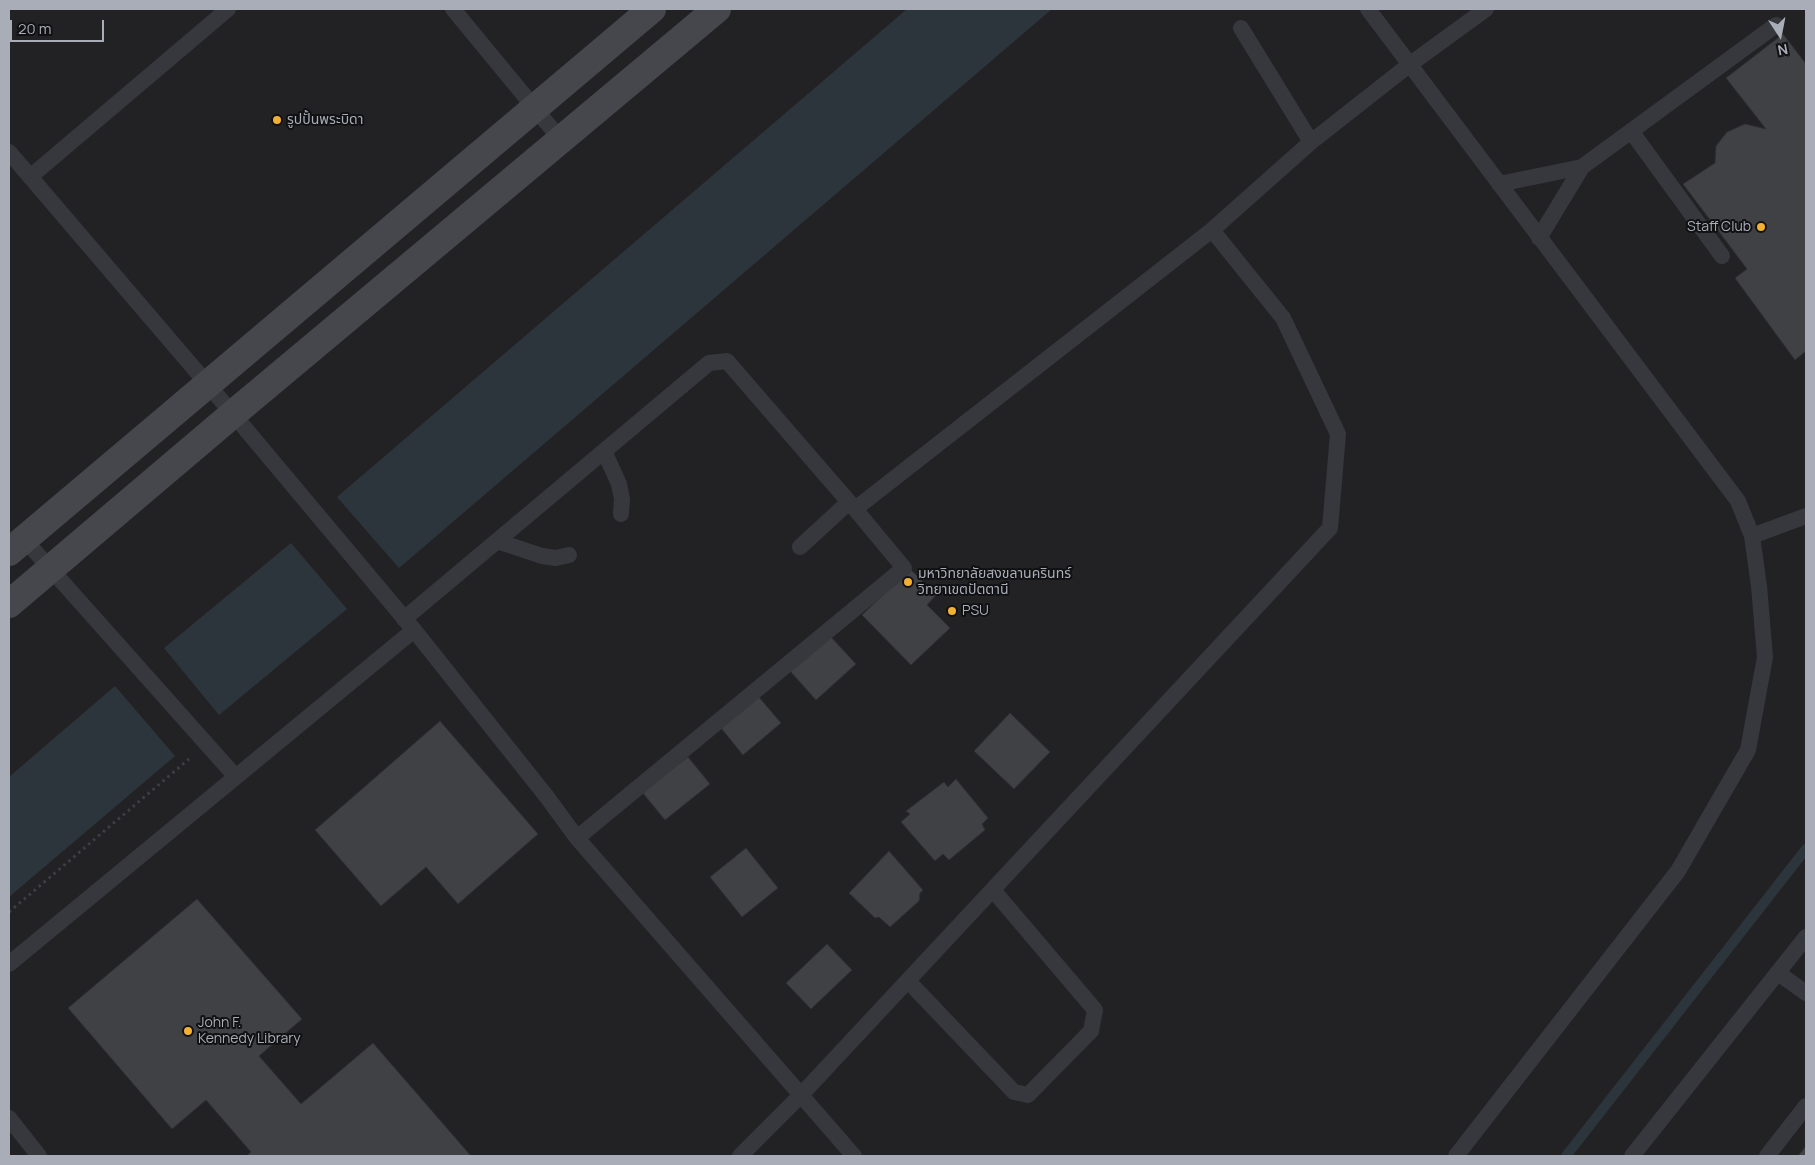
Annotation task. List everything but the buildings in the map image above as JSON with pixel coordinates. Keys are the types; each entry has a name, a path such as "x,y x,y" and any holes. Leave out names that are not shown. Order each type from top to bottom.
{"main road":[{"path":"16,546 652,9"},
{"path":"9,604 717,9"}],"lane":[{"path":"30,177 228,9"},
{"path":"452,9 561,140"},
{"path":"1368,9 1738,501 1752,536 1759,586 1764,657 1748,750 1678,871 1456,1156"},
{"path":"800,547 1212,230 1311,142 1409,64 1486,9"},
{"path":"1540,238 1582,166 1776,25"},
{"path":"1241,28 1311,142"},
{"path":"1630,131 1722,256"},
{"path":"9,152 233,414 409,625 547,797 577,838 854,1156"},
{"path":"1499,184 1582,166"},
{"path":"740,1156 801,1095 1330,528 1338,434 1283,318 1212,230"},
{"path":"9,964 236,777 409,625 497,541 604,451 709,363 727,361 904,568 577,838"},
{"path":"604,451 619,484 622,499 621,514"},
{"path":"1752,536 1806,516"},
{"path":"497,541 542,556 556,558 569,555"},
{"path":"16,546 50,569 236,777"},
{"path":"908,981 1014,1092 1028,1095 1091,1031 1095,1010 993,890"},
{"path":"1632,1156 1806,937"},
{"path":"1778,973 1806,993"},
{"path":"1767,1156 1806,1106"},
{"path":"9,1118 39,1156"}],"path":[{"path":"9,912 206,744"}],"shaded area":[{"name":"มหาวิทยาลัยสงขลานครินทร์ วิทยาเขตปัตตานี","path":"9,9 1806,9 1806,1156 9,1156"},
{"path":"907,9 1052,9 399,568 337,497"},
{"path":"291,543 347,609 219,715 164,648"},
{"path":"115,686 175,756 9,897 9,777"}],"waterway":[{"path":"1566,1156 1806,849"}],"place":[{"name":"รูปปั้นพระบิดา","path":"277,120"},
{"name":"Staff Club","path":"1761,227"},
{"name":"มหาวิทยาลัยสงขลานครินทร์ วิทยาเขตปัตตานี","path":"908,582"},
{"name":"PSU","path":"952,611"},
{"name":"John F. Kennedy Library","path":"188,1031"}]}
